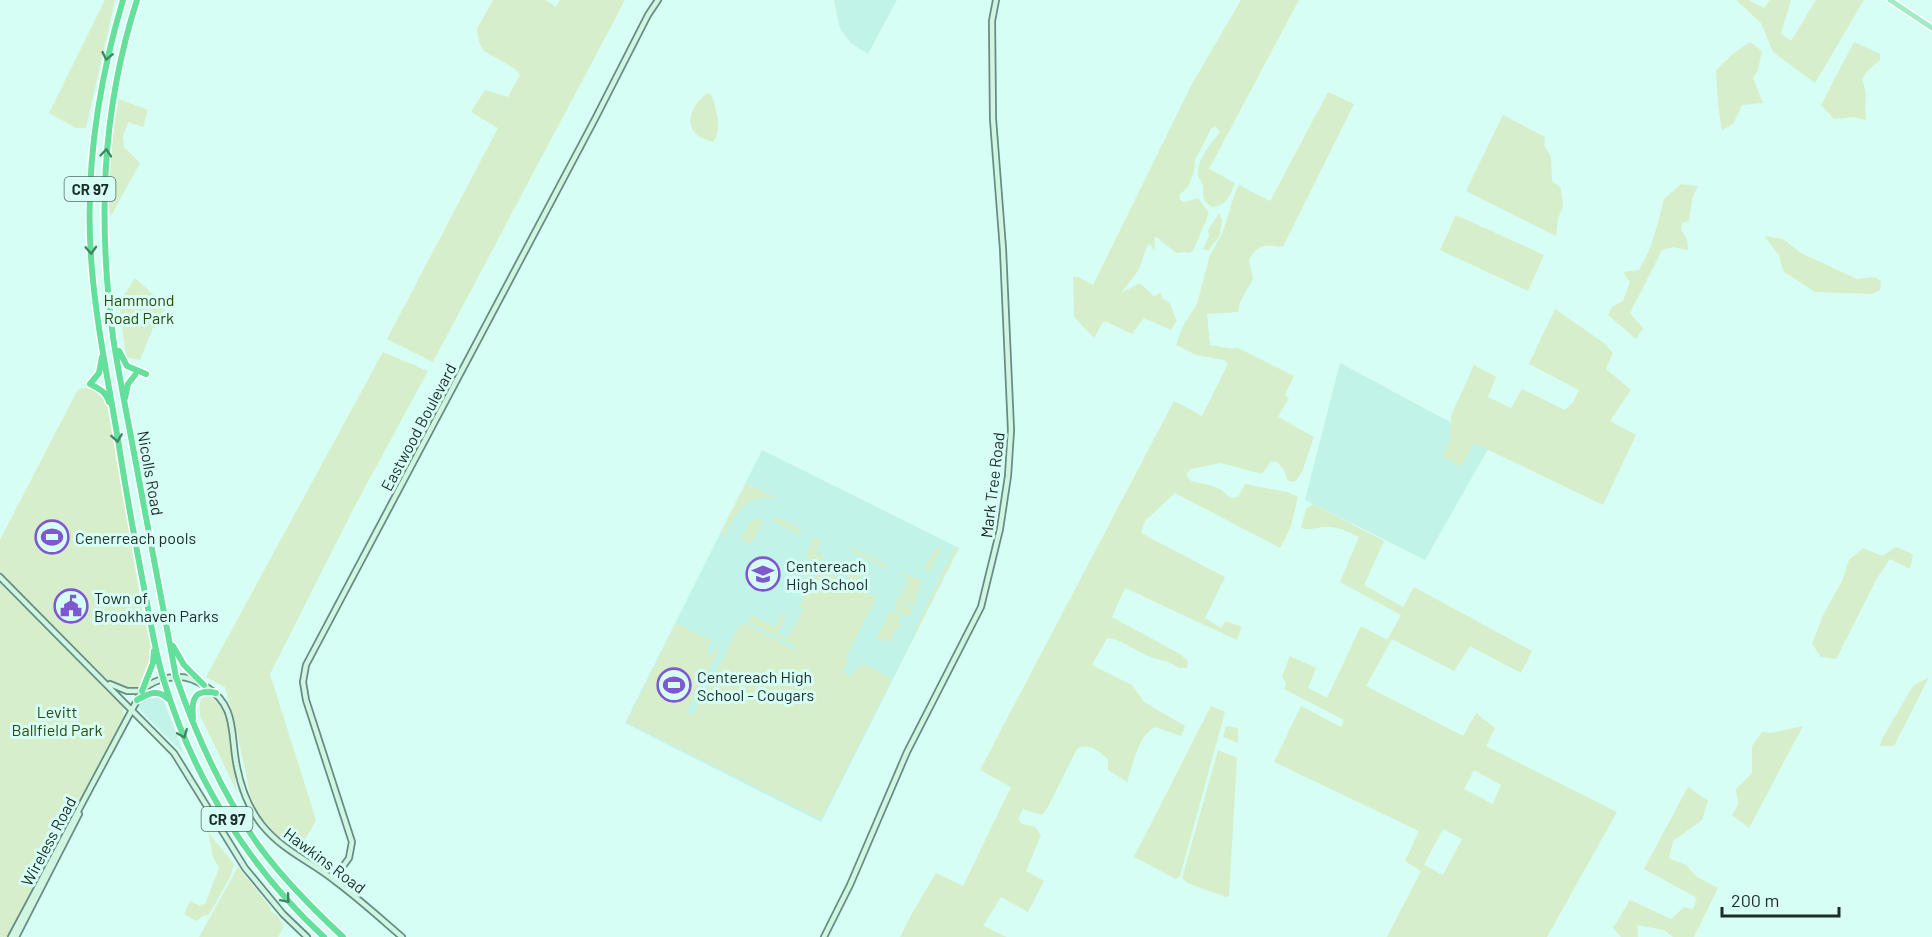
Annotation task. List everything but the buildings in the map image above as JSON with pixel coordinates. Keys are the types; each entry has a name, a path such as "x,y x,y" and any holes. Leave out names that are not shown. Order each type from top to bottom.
{"highway":[{"name":"Nicolls Road","path":"123,0 111,39 94,131 91,172 91,260 114,417 155,644 171,703 196,762 235,832 276,888 324,937"},
{"name":"Nicolls Road","path":"138,0 116,81 105,168 105,253 114,339 124,402 176,677 194,724 229,795 259,845 291,885 343,937"},
{"path":"114,339 126,366 146,374"},
{"path":"103,348 101,368 90,384 105,393 114,417"},
{"path":"124,402 128,384 135,375"},
{"path":"168,636 184,665 204,685"},
{"path":"142,691 153,663 155,644"},
{"path":"137,700 156,692 165,696 171,703"},
{"path":"194,724 192,706 195,698 202,692 216,693"}],"main road":[{"path":"1890,0 1932,28"}],"street":[{"name":"Eastwood Boulevard","path":"334,879 349,858 352,842 306,700 303,677 306,665 648,15 658,0"},
{"name":"Mark Tree Road","path":"824,937 850,885 907,752 981,607 1000,529 1008,476 1011,430 1003,249 993,123 992,21 996,0"},
{"path":"0,577 177,757 226,840 255,881 307,937"},
{"name":"Hawkins Road","path":"142,691 147,686 163,679 176,677 196,681 216,693 225,704 232,724 237,766 253,813 262,825 285,847 334,879 402,937"},
{"path":"104,681 127,691 142,691 132,709"},
{"name":"Wireless Road","path":"16,937 132,709"},
{"name":"Wireless Road","path":"11,937 91,788"}],"shaded area":[{"path":"834,0 897,0 868,54 851,43 843,33"},
{"path":"1340,363 1491,444 1425,560 1305,500"},
{"path":"762,450 959,548 821,822 625,723"},
{"path":"161,694 184,754 135,705 149,695"}],"green space":[{"path":"105,0 115,0 86,128 76,128 49,113"},
{"path":"493,0 545,0 556,7 560,0 625,0 433,362 387,339 498,128 471,112 485,90 508,97 520,75 514,68 484,51 479,42 477,29"},
{"path":"1241,0 1299,0 1209,169 1235,183 1233,188 1227,199 1217,206 1212,207 1205,201 1203,187 1198,176 1199,168 1206,151 1220,132 1215,126 1211,129 1195,160 1188,187 1179,195 1180,200 1185,202 1198,198 1209,213 1193,251 1176,253 1155,236 1154,251 1148,244 1138,271 1121,293 1140,283 1154,296 1160,293 1163,299 1171,305 1177,320 1171,330 1144,318 1132,334 1103,322 1094,338 1074,317 1073,277 1078,277 1093,285 1192,84"},
{"path":"1736,0 1749,0 1764,8 1770,0 1791,0 1781,34 1791,41 1816,0 1864,0 1815,83 1773,52 1761,23"},
{"path":"1750,42 1762,51 1758,70 1753,78 1763,103 1742,105 1733,124 1722,130 1716,70"},
{"path":"1854,42 1880,54 1880,60 1867,71 1862,79 1866,120 1854,117 1834,119 1821,105"},
{"path":"1328,92 1354,104 1283,247 1263,246 1252,255 1249,260 1253,279 1240,302 1238,312 1207,314 1210,345 1234,349 1236,347 1294,376 1285,395 1289,398 1278,417 1314,437 1302,472 1296,481 1291,482 1277,462 1271,461 1262,474 1221,463 1191,469 1186,474 1191,481 1218,488 1230,498 1238,497 1245,484 1287,492 1298,497 1290,529 1280,548 1175,493 1145,521 1141,533 1225,577 1205,618 1221,628 1226,621 1242,627 1237,640 1125,588 1112,617 1180,654 1188,661 1187,668 1179,668 1169,662 1150,657 1117,640 1107,638 1092,665 1132,685 1144,702 1185,726 1181,736 1155,727 1149,731 1140,743 1127,782 1108,770 1108,759 1097,750 1086,746 1077,749 1042,815 1023,809 1018,819 1022,824 1035,827 1041,835 1026,871 1044,881 1028,912 1001,897 983,926 1007,937 900,937 936,873 963,886 1011,787 980,770 1174,401 1202,416 1228,364 1224,360 1196,355 1176,345 1183,326 1197,304 1210,255 1222,234 1236,190 1239,185 1270,201"},
{"path":"708,93 712,96 718,119 718,131 713,142 698,135 692,129 691,123 695,106"},
{"path":"119,99 148,110 143,127 128,122 123,136 124,147 140,163 111,216 107,172"},
{"path":"1503,115 1545,137 1544,145 1551,157 1552,181 1561,188 1563,207 1558,218 1556,236 1466,191"},
{"path":"1681,184 1698,186 1692,199 1689,221 1682,223 1681,230 1687,239 1688,250 1673,247 1662,250 1630,313 1643,328 1636,339 1608,315 1612,307 1623,301 1630,282 1623,272 1639,270 1649,251 1664,199"},
{"path":"1219,213 1222,220 1220,235 1208,251 1203,249 1209,236 1208,230"},
{"path":"1456,215 1544,255 1528,291 1440,250"},
{"path":"1764,236 1783,239 1801,253 1857,279 1874,277 1881,281 1880,290 1872,294 1815,292 1783,271 1779,255"},
{"name":"Hammond Road Park","path":"135,278 166,309 157,318 140,360 126,357 119,303"},
{"path":"1555,309 1604,343 1613,353 1606,369 1631,390 1610,421 1636,435 1603,505 1474,443 1461,466 1442,456 1450,440 1451,416 1474,365 1496,377 1488,397 1511,408 1522,389 1565,410 1573,402 1579,390 1529,364"},
{"path":"383,352 428,371 357,502 270,674 316,820 298,853 273,831 258,813 251,799 225,687 206,677"},
{"path":"93,387 105,395 143,616 152,652 151,663 144,682 140,687 128,693 121,693 0,572 0,540 76,393 79,389"},
{"path":"746,483 780,500 760,498 752,500 739,510 725,534 720,534"},
{"path":"1313,504 1384,541 1364,585 1403,607 1414,587 1532,651 1521,673 1470,646 1454,671 1392,639 1366,686 1463,736 1476,713 1495,728 1486,746 1617,812 1547,937 1387,937 1421,871 1405,861 1419,831 1274,762 1301,706 1341,727 1344,720 1284,689 1286,683 1282,676 1290,656 1316,668 1308,688 1327,698 1361,626 1387,640 1401,615 1340,582 1359,537 1335,527 1301,528 1306,509","holes":["1474,770 1501,785 1493,804 1464,789","1443,829 1462,839 1443,875 1424,865"]},
{"path":"777,517 800,529 799,534 773,521"},
{"path":"757,518 763,520 751,544 741,539 750,522"},
{"path":"814,537 821,541 816,552 823,556 819,563 808,558 807,555"},
{"path":"942,546 930,571 926,572 924,569 934,551"},
{"path":"850,547 883,563 889,570 849,550"},
{"path":"1896,547 1913,554 1910,569 1890,559 1876,580 1836,659 1821,657 1812,644 1823,615 1842,581 1849,560 1863,548 1882,556"},
{"path":"954,549 958,549 916,633 915,630"},
{"path":"805,561 812,564 813,568 807,583 804,582 806,577 798,573"},
{"path":"841,565 861,575 857,582 838,572"},
{"path":"818,571 824,571 876,598 847,655 848,660 843,672 852,676 857,666 860,667 862,663 892,679 821,819 627,722 676,623 711,641 707,649 710,657 715,648 719,650 686,712 693,716 741,624 748,625 795,650 796,647 749,622 751,615 775,627 782,613 786,615 777,633 788,638 803,609 799,607"},
{"path":"901,574 922,581 914,602 916,606 901,599 911,609 912,613 909,616 895,611 898,597 900,598 908,582 905,576 899,576"},
{"name":"Levitt Ballfield Park","path":"0,583 123,707 124,716 9,937 0,937"},
{"path":"892,607 892,612 901,616 897,624 904,630 897,627 890,642 883,639 881,642 876,639"},
{"path":"1929,677 1894,746 1880,746 1913,686"},
{"path":"208,696 217,702 227,724 237,792 200,715 200,702 202,698"},
{"path":"1211,706 1225,712 1180,876 1176,879 1134,857"},
{"path":"1226,726 1238,728 1238,743 1223,737"},
{"path":"1803,726 1749,828 1732,815 1738,805 1736,789 1752,773 1752,746 1762,732 1771,733"},
{"path":"1218,750 1237,758 1229,896 1226,897 1187,883 1182,878"},
{"path":"1688,787 1708,801 1702,820 1673,841 1669,858 1686,865 1697,877 1718,888 1694,937 1673,937 1664,930 1637,925 1638,937 1621,937 1613,928 1630,900 1671,919 1684,907 1693,909 1697,898 1644,869"},
{"path":"208,832 234,864 231,875 209,915 196,921 184,914 190,901 199,905 205,904 219,868 213,857"},
{"path":"238,867 271,908 270,911 278,916 284,927 278,937 199,937"}],"water":[{"path":"50,528 52,534 59,532 64,546 57,548 54,542 47,544 43,530"}],"place":[{"name":"Cenerreach pools","path":"52,537"},
{"name":"Centereach High School","path":"763,574"},
{"name":"Town of Brookhaven Parks","path":"71,606"},
{"name":"Centereach High School - Cougars","path":"674,685"}]}
